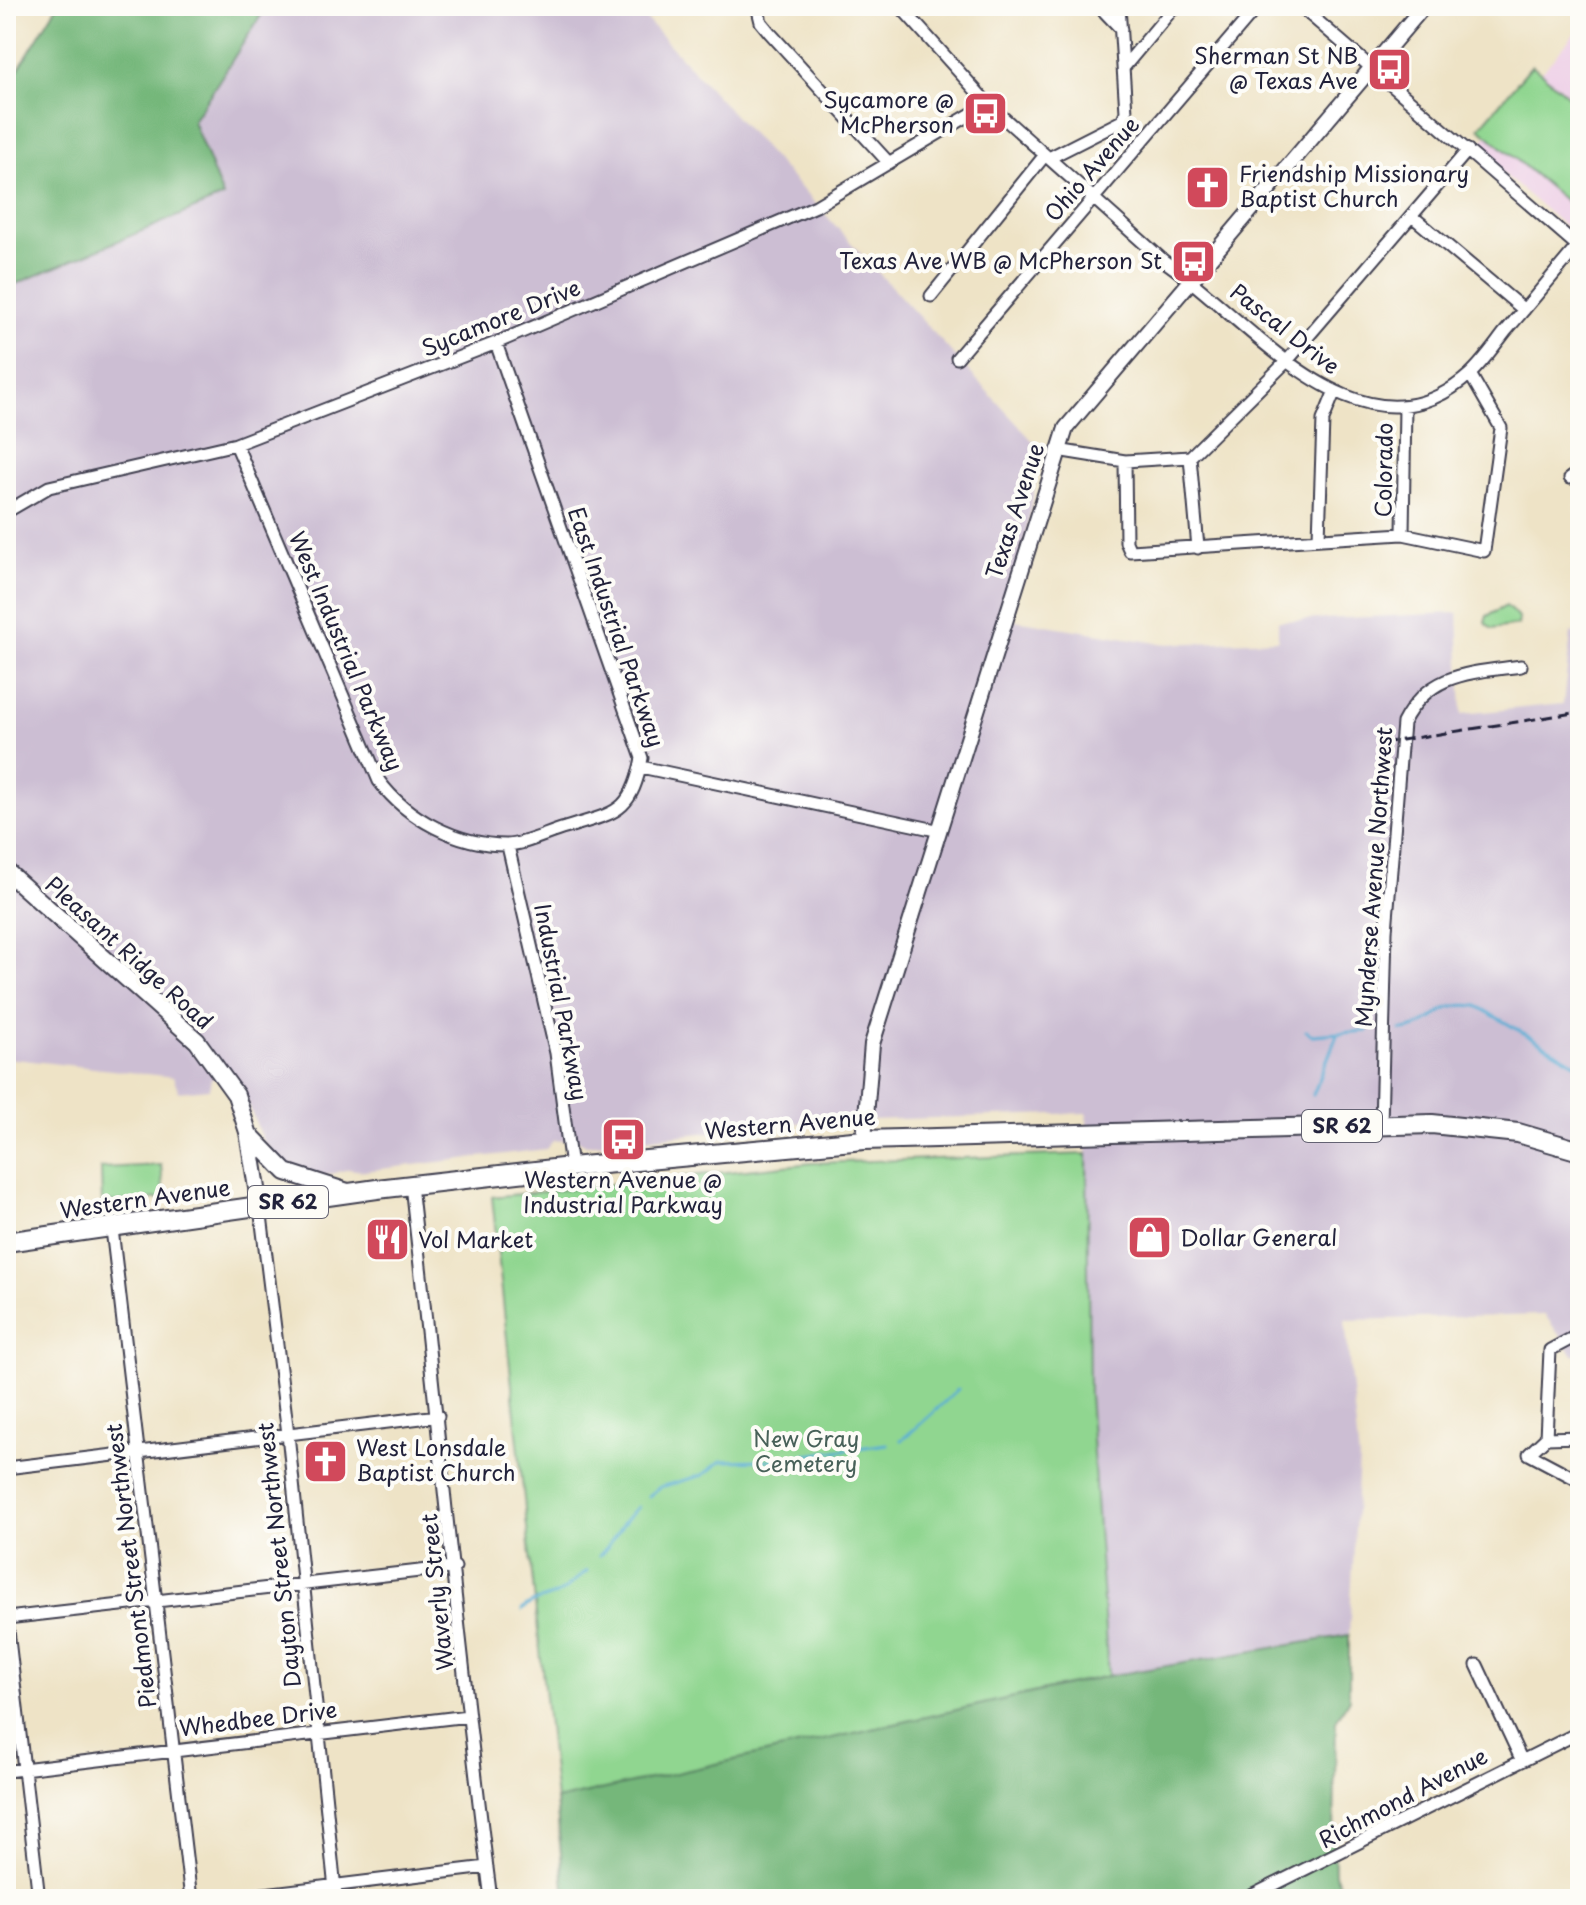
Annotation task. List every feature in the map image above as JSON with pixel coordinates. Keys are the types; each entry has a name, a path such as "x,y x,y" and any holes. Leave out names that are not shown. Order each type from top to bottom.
{"main road":[{"name":"Pleasant Ridge Road","path":"6,871 197,1041 236,1095 248,1132 260,1207"},
{"name":"Western Avenue","path":"6,1242 411,1185 864,1140 1381,1125 1493,1129 1580,1151"},
{"path":"248,1132 262,1152 286,1172 351,1193"}],"street":[{"path":"6,8 14,6"},
{"path":"757,6 761,22 889,163"},
{"name":"Pascal Drive","path":"900,6 988,104 1095,196 1164,261 1191,279 1287,361 1334,393 1361,403 1405,406 1436,398 1470,374 1579,246"},
{"path":"1099,6 1122,29"},
{"path":"931,296 1047,156 1122,121 1126,112 1119,6"},
{"path":"1124,67 1175,6"},
{"name":"Ohio Avenue","path":"957,358 1258,6"},
{"path":"1300,6 1579,246"},
{"name":"Texas Avenue","path":"864,1140 865,1091 872,1044 936,830 1057,450 1076,412 1424,6"},
{"name":"Sycamore Drive","path":"6,512 49,487 236,444 496,343 816,206 988,104"},
{"path":"1057,450 1125,461 1190,457 1287,361 1468,150"},
{"path":"1412,216 1524,310"},
{"name":"East Industrial Parkway","path":"496,343 642,758 637,789 618,811 508,846"},
{"path":"1125,461 1126,542 1130,551 1403,534 1484,551 1501,428 1470,374"},
{"path":"1319,538 1323,420 1334,393"},
{"name":"Colorado","path":"1403,534 1405,406"},
{"name":"West Industrial Parkway","path":"236,444 379,781 391,797 428,823 450,833 508,846"},
{"path":"1190,457 1198,548"},
{"name":"Mynderse Avenue Northwest","path":"1381,1125 1386,931 1403,723 1413,704 1438,683 1458,676 1521,666"},
{"path":"641,767 936,830"},
{"name":"Industrial Parkway","path":"508,846 556,1053 571,1167"},
{"name":"Waverly Street","path":"411,1185 468,1680 468,1716 491,1899"},
{"name":"Dayton Street Northwest","path":"260,1207 288,1434 301,1584 336,1899"},
{"name":"Piedmont Street Northwest","path":"112,1229 191,1899"},
{"path":"1546,1438 1550,1350 1580,1334"},
{"path":"6,1468 438,1416"},
{"path":"1580,1437 1546,1438 1529,1454 1580,1481"},
{"path":"7,1618 455,1567"},
{"path":"6,1612 21,1769 39,1899"},
{"path":"1477,1665 1521,1759"},
{"name":"Whedbee Drive","path":"6,1771 317,1731 468,1716"},
{"name":"Richmond Avenue","path":"1245,1899 1343,1853 1521,1759 1580,1732"},
{"path":"223,1899 487,1867"}],"shaded area":[{"path":"267,6 634,6 1042,451 1009,619 1163,644 1278,640 1278,621 1458,613 1462,714 1563,704 1571,633 1580,635 1580,1352 1574,1356 1545,1315 1345,1320 1359,1459 1349,1635 1108,1676 1089,1394 1087,1113 810,1122 586,1145 576,1139 553,1141 546,1149 364,1171 349,1169 319,1177 288,1168 264,1143 246,1099 228,1070 211,1079 209,1089 179,1092 173,1077 6,1058 6,288 222,197 193,121"},
{"path":"1580,27 1580,236 1579,238 1475,150"}],"green space":[{"path":"57,6 267,6 193,121 223,197 6,288 6,76 18,70"},
{"path":"1532,65 1580,106 1580,213 1479,128"},
{"path":"1506,606 1519,618 1518,625 1492,629 1485,623 1487,616"},
{"name":"New Gray Cemetery","path":"1087,1154 1089,1394 1108,1676 556,1801 492,1197 812,1163"},
{"path":"161,1165 164,1198 102,1203 101,1168"},
{"path":"1349,1635 1349,1699 1336,1721 1334,1837 1335,1874 1347,1899 565,1899 556,1800 1108,1676"}],"waterway":[{"path":"1401,1030 1422,1025 1452,1007 1477,1006 1580,1066"},
{"path":"1306,1031 1312,1035 1367,1031"},
{"path":"1313,1095 1337,1035"},
{"path":"901,1440 958,1389"},
{"path":"649,1496 660,1487 703,1475 721,1461 770,1460 887,1444"},
{"path":"599,1556 638,1507"},
{"path":"522,1610 563,1591 587,1571"}],"railway":[{"path":"1382,743 1580,712"}],"place":[{"name":"Sherman St NB @ Texas Ave","path":"1389,69"},
{"name":"Sycamore @ McPherson","path":"985,113"},
{"name":"Friendship Missionary Baptist Church","path":"1208,187"},
{"name":"Texas Ave WB @ McPherson St","path":"1193,261"},
{"name":"Western Avenue @ Industrial Parkway","path":"623,1139"},
{"name":"Dollar General","path":"1149,1238"},
{"name":"Vol Market","path":"387,1240"},
{"name":"West Lonsdale Baptist Church","path":"325,1461"}]}
